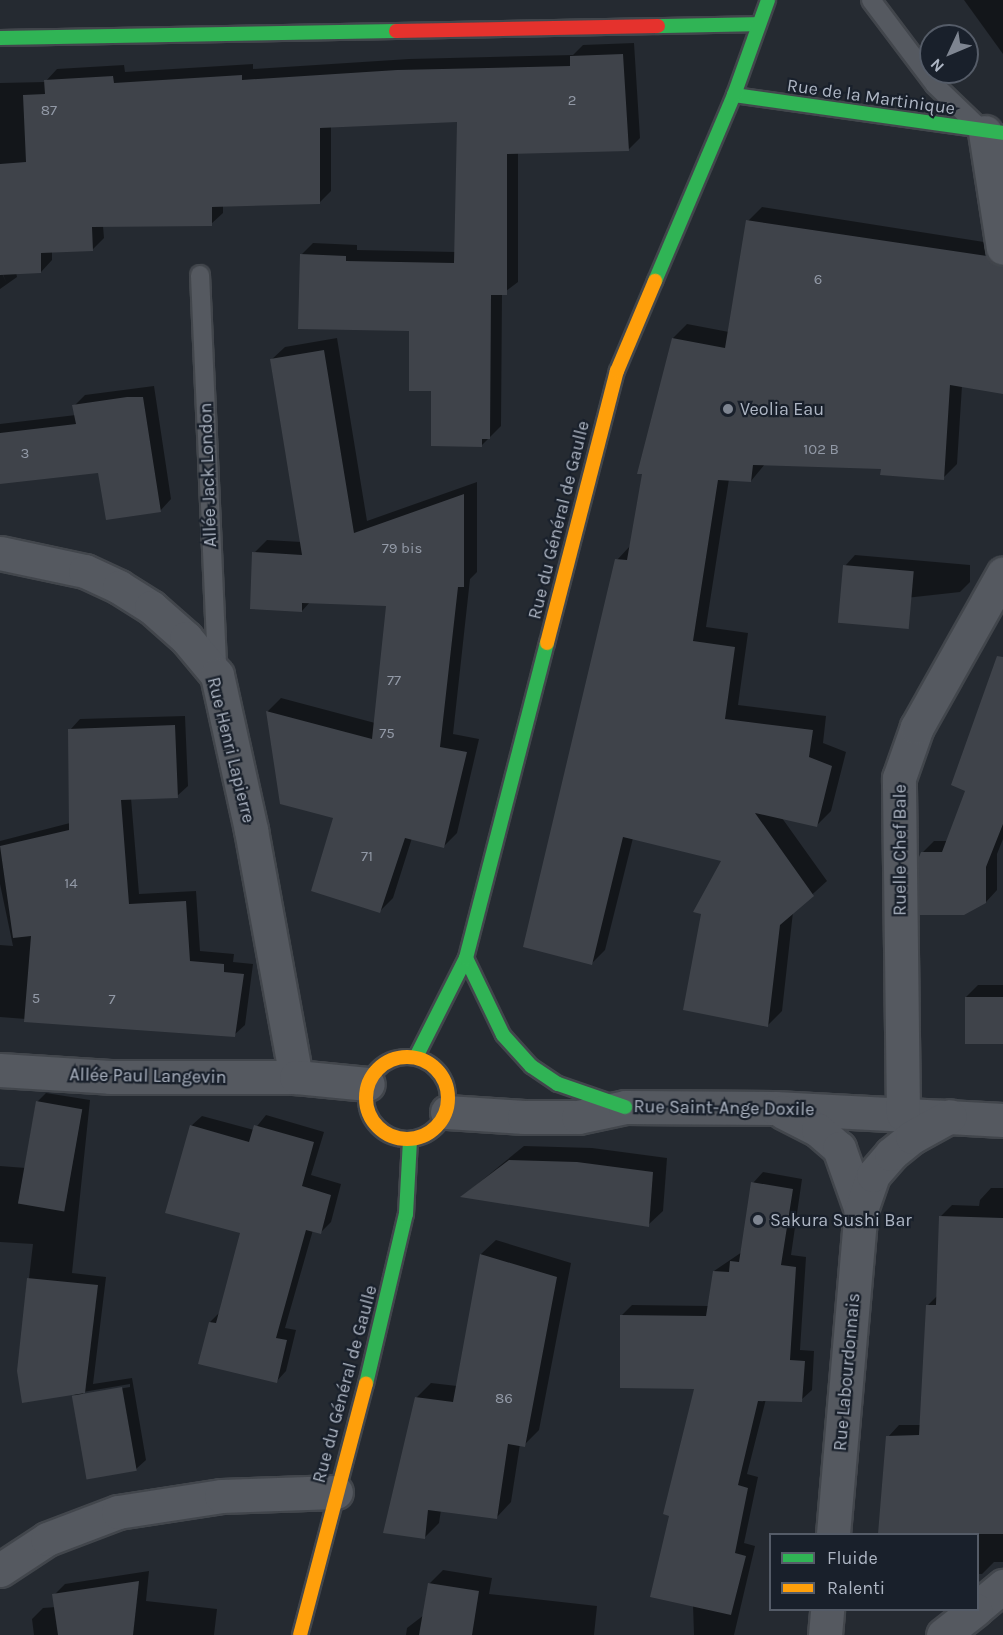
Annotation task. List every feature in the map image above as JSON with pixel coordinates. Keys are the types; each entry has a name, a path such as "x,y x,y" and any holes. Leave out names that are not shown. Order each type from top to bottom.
{"main road":[{"name":"Rue du Général de Gaulle","path":"416,1057 466,958 617,371 734,95 768,0"},
{"path":"0,38 758,24"},
{"name":"Rue de la Martinique","path":"734,95 994,132"},
{"path":"466,958 503,1035 531,1066 558,1084 624,1107"},
{"path":"416,1057 432,1065 444,1079 449,1100 447,1112 438,1126 410,1140 394,1138 369,1116 368,1084 376,1070 389,1060 416,1057"},
{"name":"Rue du Général de Gaulle","path":"300,1635 377,1343 406,1214 410,1140"}],"street":[{"path":"994,132 1003,248"},
{"name":"Rue Henri Lapierre","path":"0,553 85,571 119,587 151,607 186,638 217,675 251,830 296,1077"},
{"name":"Ruelle Chef Bale","path":"903,1114 899,778 917,727 1003,574"},
{"name":"Allée Paul Langevin","path":"0,1070 110,1077 296,1077 368,1084"},
{"name":"Rue Saint-Ange Doxile","path":"447,1112 578,1117 624,1107 775,1108 1003,1120"},
{"path":"775,1108 818,1130 839,1148 861,1210"},
{"path":"861,1210 873,1174 891,1154 912,1137 950,1116"},
{"name":"Rue Labourdonnais","path":"834,1533 861,1210"},
{"path":"0,1570 47,1539 118,1512 221,1496 336,1492"},
{"path":"979,1606 1003,1586"},
{"path":"825,1635 827,1611"},
{"path":"943,1635 972,1611"}],"lane":[{"path":"871,0 935,85 994,132"},
{"name":"Allée Jack London","path":"200,275 217,675"}],"building":[{"path":"623,54 629,151 507,154 507,295 491,295 490,439 482,439 482,447 431,446 431,391 409,391 409,331 298,329 300,254 346,256 346,261 454,263 457,122 320,128 320,204 212,207 212,226 92,227 93,251 41,253 41,273 0,275 0,164 26,162 23,95 45,94 44,80 113,76 114,83 242,75 242,80 397,70 570,66 570,56"},
{"path":"746,220 987,256 1003,266 1003,394 950,385 944,480 880,475 881,469 753,465 751,482 718,480 693,641 735,647 725,719 813,730 809,757 832,766 817,827 755,813 814,896 780,925 768,1027 683,1010 701,914 693,912 721,861 623,837 592,965 523,947 615,559 627,560 642,474 637,474 672,338 725,348"},
{"path":"324,350 354,533 464,494 464,587 458,587 440,747 467,752 444,848 405,838 380,913 311,891 333,818 280,804 266,711 372,739 386,606 302,603 302,612 250,609 252,552 302,555 270,359"},
{"path":"143,397 161,512 106,520 98,473 0,484 0,433 76,424 72,405"},
{"path":"843,565 914,571 909,629 838,623"},
{"path":"997,656 1003,657 1003,824 986,867 986,903 964,915 919,915 919,857 921,852 942,852 965,791 951,785"},
{"path":"175,725 178,798 121,800 129,904 186,901 190,961 224,964 224,972 244,974 235,1037 24,1022 31,936 13,938 0,846 69,830 68,729"},
{"path":"965,997 1003,997 1003,1044 965,1044"},
{"path":"36,1101 82,1109 64,1212 18,1203"},
{"path":"190,1125 249,1142 254,1125 314,1142 302,1186 331,1195 321,1234 306,1230 276,1338 287,1340 277,1383 198,1364 209,1322 216,1323 240,1233 165,1213"},
{"path":"509,1160 577,1162 653,1172 649,1227 460,1197"},
{"path":"751,1182 793,1189 781,1265 796,1267 790,1360 805,1361 802,1402 758,1401 738,1485 748,1488 735,1553 746,1556 731,1615 650,1597 669,1516 663,1514 694,1389 620,1388 620,1315 706,1316 713,1271 729,1272 730,1261 739,1262"},
{"path":"939,1216 1003,1218 1003,1534 878,1533 886,1436 919,1435 926,1305 936,1305"},
{"path":"480,1254 557,1277 525,1447 508,1444 497,1519 428,1510 425,1539 383,1533 415,1397 453,1402"},
{"path":"27,1278 98,1285 85,1393 22,1403 17,1371"},
{"path":"122,1387 137,1471 87,1480 72,1396"},
{"path":"139,1581 133,1635 58,1635 52,1594"},
{"path":"428,1583 479,1591 472,1635 419,1635"}],"traffic: fast":[{"path":"655,281 734,95 768,0"},
{"path":"658,26 758,24"},
{"path":"0,38 396,31"},
{"path":"734,95 1003,133"},
{"path":"416,1057 466,958 547,643"},
{"path":"466,958 503,1035 531,1066 558,1084 625,1107"},
{"path":"366,1384 406,1214 410,1140"}],"traffic: slow":[{"path":"547,643 617,371 655,281"},
{"path":"407,1057 423,1060 436,1069 445,1082 448,1098 445,1114 436,1127 423,1136 407,1139 391,1136 378,1127 369,1114 366,1098 369,1082 378,1069 391,1060 407,1057"},
{"path":"300,1635 366,1384"}],"traffic: jam":[{"path":"396,31 658,26"}],"place":[{"name":"Veolia Eau","path":"728,409"},
{"name":"Sakura Sushi Bar","path":"758,1220"}]}
